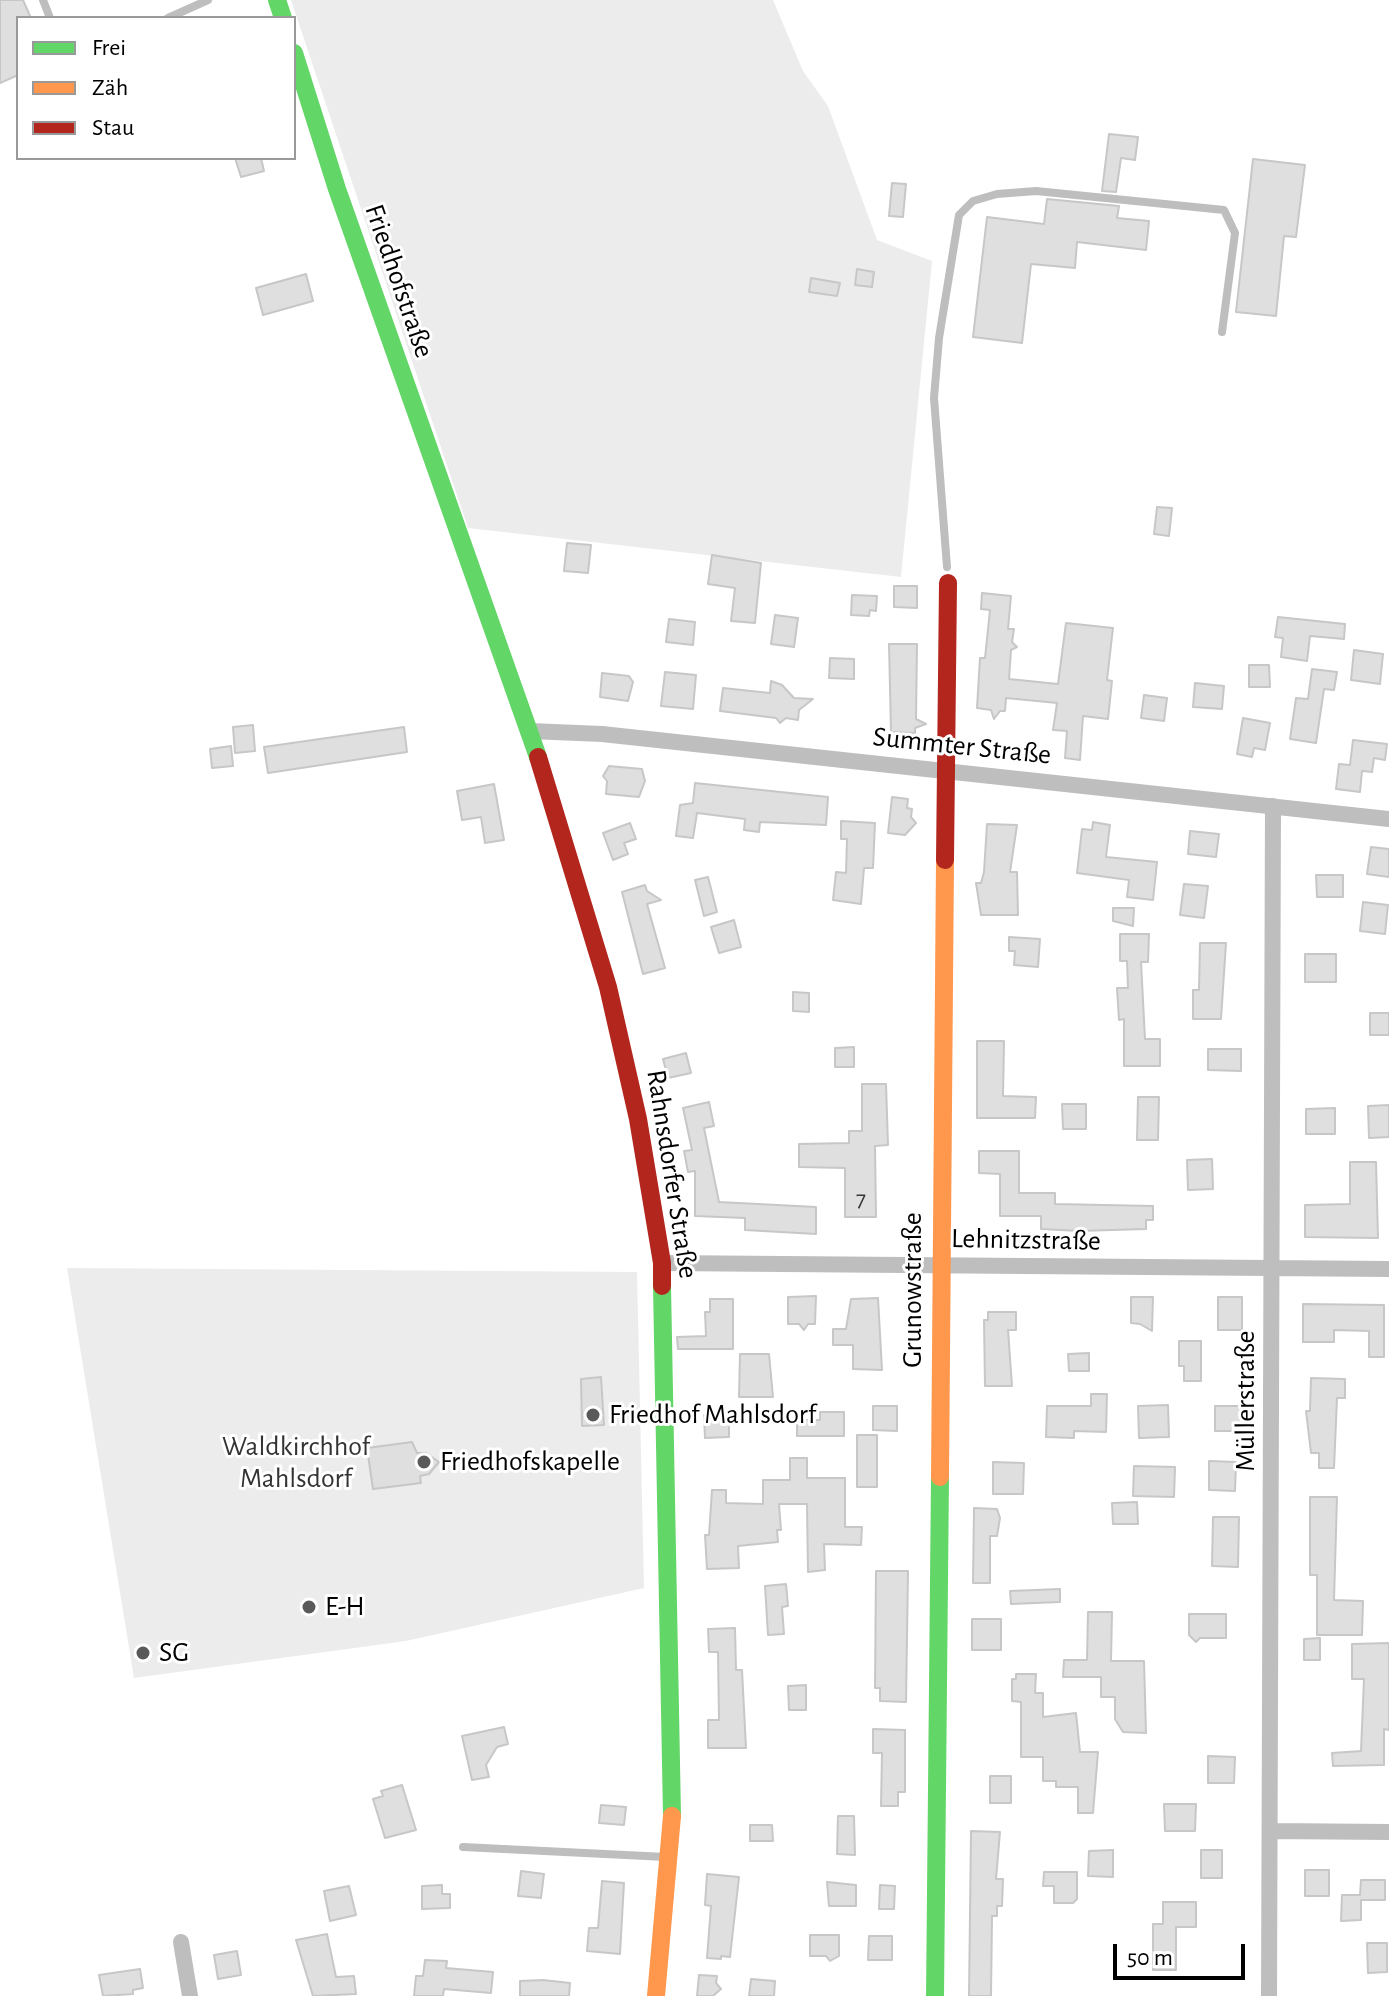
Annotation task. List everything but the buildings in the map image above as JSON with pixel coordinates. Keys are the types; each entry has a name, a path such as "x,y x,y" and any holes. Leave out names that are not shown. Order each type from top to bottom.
{"street":[{"name":"Friedhofstraße","path":"296,59 337,189 457,526"},
{"name":"Rahnsdorfer Straße","path":"457,526 530,731 608,987 638,1119 662,1263 672,1812 656,1996"},
{"name":"Grunowstraße","path":"935,1996 947,575"},
{"name":"Summter Straße","path":"530,731 602,734 1389,819"},
{"name":"Müllerstraße","path":"1269,1996 1273,806"},
{"name":"Lehnitzstraße","path":"662,1263 1389,1269"},
{"path":"1271,1831 1389,1832"},
{"path":"181,1942 190,1996"}],"lane":[{"path":"172,16 208,0"},
{"path":"947,575 934,398 939,338 959,215 973,201 997,194 1036,191 1224,210 1235,233 1222,332"},
{"path":"463,1847 668,1858"}],"green space":[{"path":"291,0 773,0 803,71 828,106 877,240 932,261 901,577 468,528"},
{"name":"Waldkirchhof Mahlsdorf","path":"67,1268 637,1272 644,1588 406,1641 134,1678"}],"traffic: fast":[{"path":"277,0 282,16"},
{"path":"296,59 337,189 538,757"},
{"path":"662,1286 672,1816"},
{"path":"935,1996 940,1477"}],"traffic: slow":[{"path":"940,1477 945,860"},
{"path":"656,1996 672,1816"}],"traffic: jam":[{"path":"945,860 948,583"},
{"path":"538,757 608,987 638,1119 662,1263 662,1286"}],"place":[{"name":"Friedhof Mahlsdorf","path":"593,1415"},
{"name":"Friedhofskapelle","path":"424,1462"},
{"name":"E-H","path":"309,1607"},
{"name":"SG","path":"143,1653"}]}
